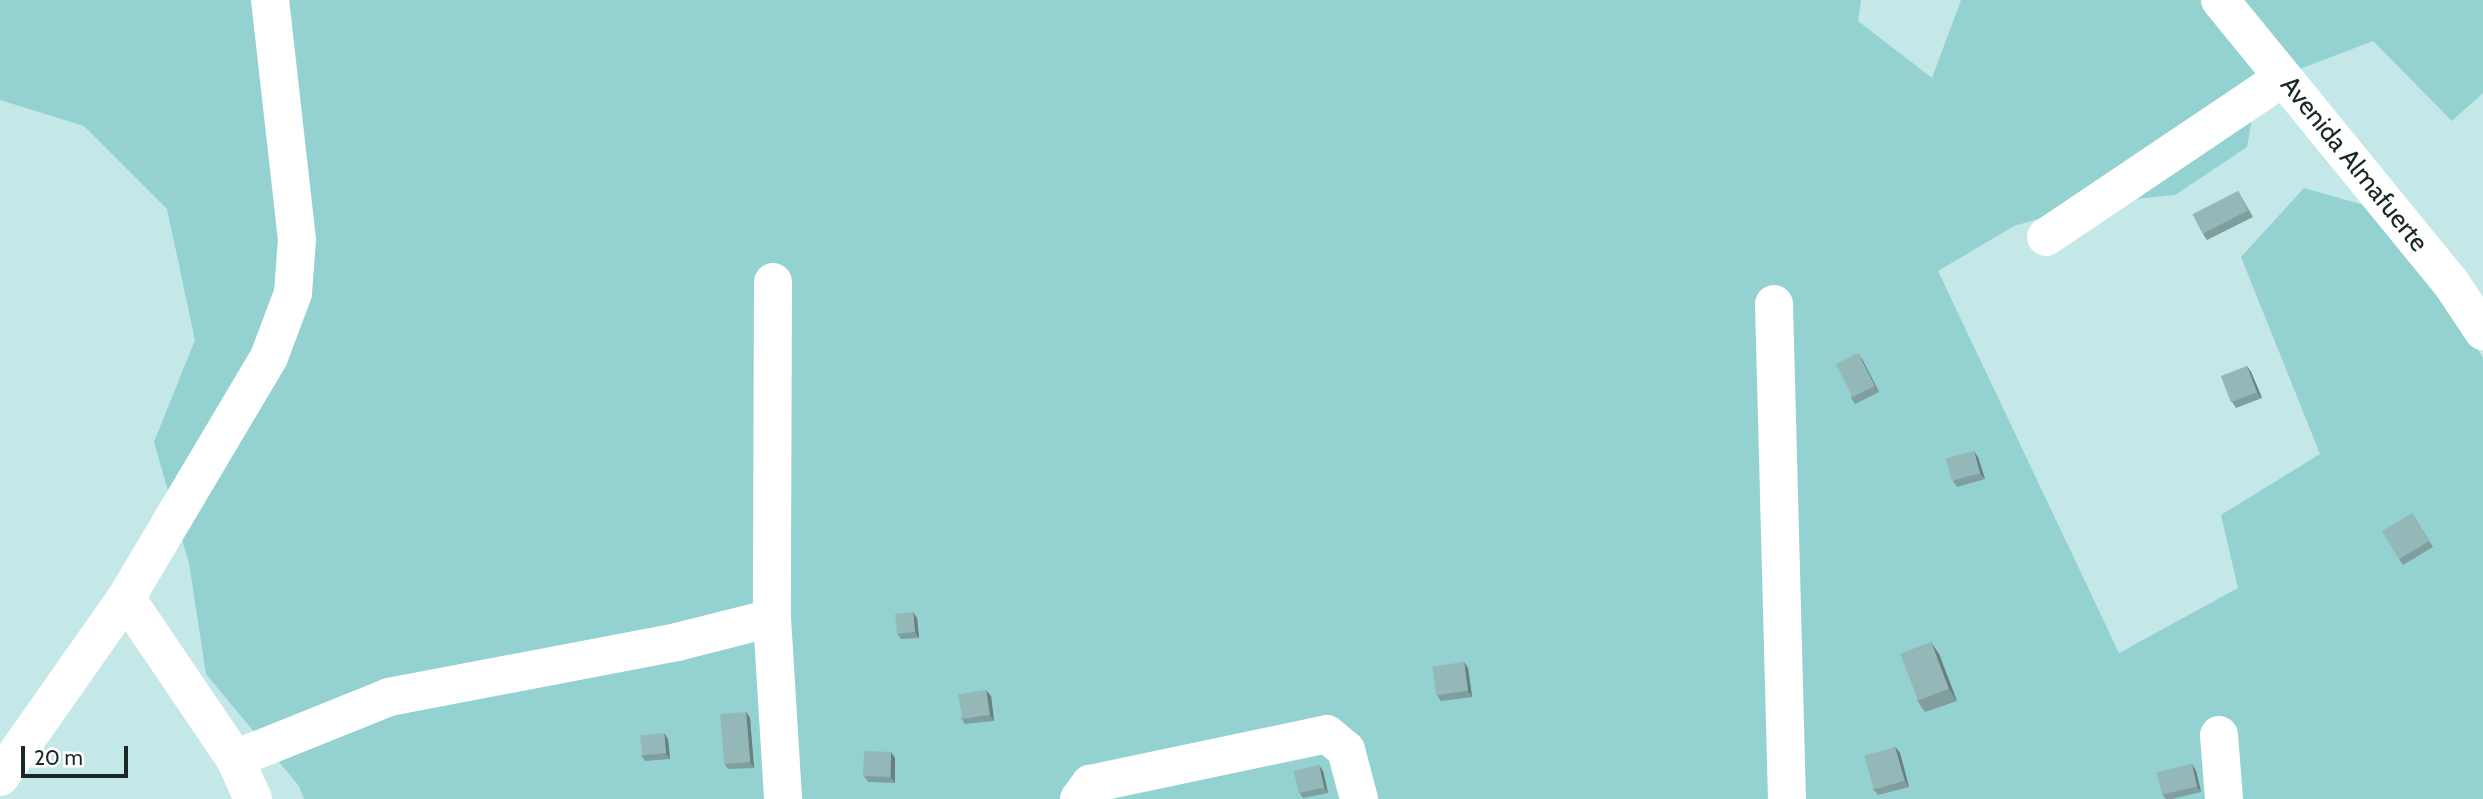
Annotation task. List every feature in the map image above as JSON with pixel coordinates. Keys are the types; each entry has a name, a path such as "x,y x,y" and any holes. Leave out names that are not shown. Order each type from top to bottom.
{"street":[{"path":"0,777 126,598 269,357 293,293 297,240 271,0"},
{"name":"Avenida Almafuerte","path":"2220,0 2451,283 2483,331"},
{"path":"2046,237 2283,78"},
{"path":"773,282 772,618 783,799"},
{"path":"1774,304 1787,799"},
{"path":"126,598 235,759 253,799"},
{"path":"235,759 390,697 677,642 772,618"},
{"path":"1079,799 1090,784 1327,734 1346,750 1359,799"},
{"path":"2219,734 2224,799"}],"shaded area":[{"path":"0,0 1861,0 1858,21 1932,78 1961,0 2483,0 2483,93 2452,121 2373,41 2258,85 2247,147 2175,195 2094,203 2014,226 1938,271 2119,653 2238,588 2221,515 2320,454 2241,257 2304,188 2399,215 2483,358 2483,799 304,799 299,786 206,674 189,563 154,442 195,340 167,209 84,126 0,100"}],"building":[{"path":"2238,191 2248,211 2203,234 2193,214"},
{"path":"1858,353 1875,386 1853,397 1836,364"},
{"path":"2247,366 2257,392 2231,402 2221,376"},
{"path":"1974,451 1980,473 1952,481 1946,459"},
{"path":"2412,513 2429,541 2399,559 2382,531"},
{"path":"913,612 915,632 897,634 895,614"},
{"path":"1931,642 1949,689 1918,701 1900,654"},
{"path":"1464,662 1468,691 1436,695 1432,666"},
{"path":"986,690 990,715 962,719 958,694"},
{"path":"746,712 750,762 724,764 720,714"},
{"path":"664,733 666,753 642,755 640,736"},
{"path":"1895,747 1905,781 1874,789 1864,756"},
{"path":"864,751 891,752 890,777 863,776"},
{"path":"2192,764 2197,786 2162,795 2157,772"},
{"path":"1319,765 1324,787 1299,793 1294,771"}]}
